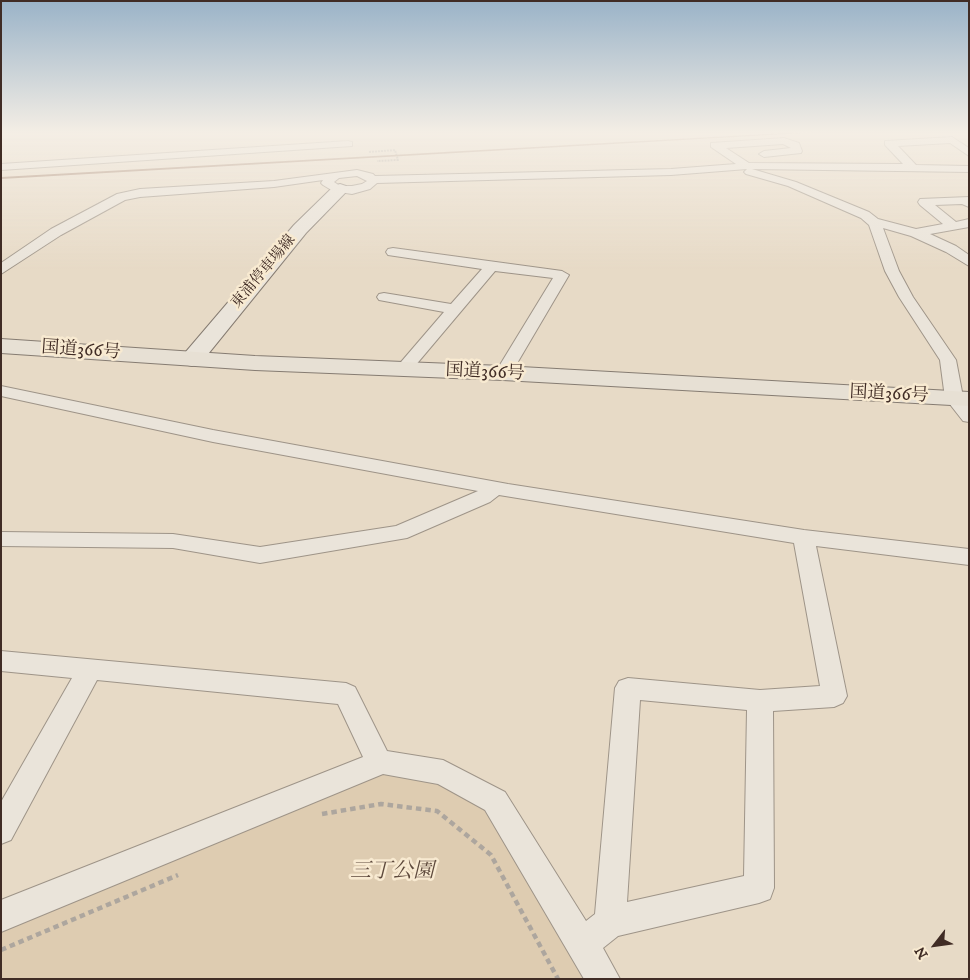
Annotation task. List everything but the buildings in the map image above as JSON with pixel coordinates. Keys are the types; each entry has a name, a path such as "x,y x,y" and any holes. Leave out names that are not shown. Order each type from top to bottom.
{"highway":[{"name":"国道366号","path":"1,346 192,359 503,373 961,399"}],"main road":[{"name":"東浦停車場線","path":"192,359 338,182"}],"street":[{"path":"1,270 56,232 121,197 140,193 274,184 338,182 351,178"},
{"path":"369,178 373,180 457,178"},
{"path":"813,178 874,222 916,233 951,249 969,262"},
{"path":"338,182 360,189 371,184 373,180"},
{"path":"952,225 924,202 965,200 969,203"},
{"path":"874,222 892,271 906,297 948,360 969,417"},
{"path":"916,233 969,223"},
{"path":"393,252 562,275 503,373"},
{"path":"402,369 492,266"},
{"path":"384,297 454,309"},
{"path":"1,391 213,436 497,488 804,537 969,557"},
{"path":"1,539 172,541 260,555 400,533 483,498 497,488"},
{"path":"610,922 628,688 760,701 834,696 804,537"},
{"path":"1,660 89,671 346,694 379,763"},
{"path":"1,830 89,671"},
{"path":"582,944 610,922 759,888 760,701"},
{"path":"1,916 379,763 443,772 494,801 603,979"}],"path":[{"path":"318,815 381,804 437,812 491,854 558,979"},
{"path":"1,950 182,873"}],"green space":[{"name":"三丁公園","path":"379,763 495,801 603,979 1,979 1,916"}],"transit line":[{"path":"1,178 6,178"}]}
